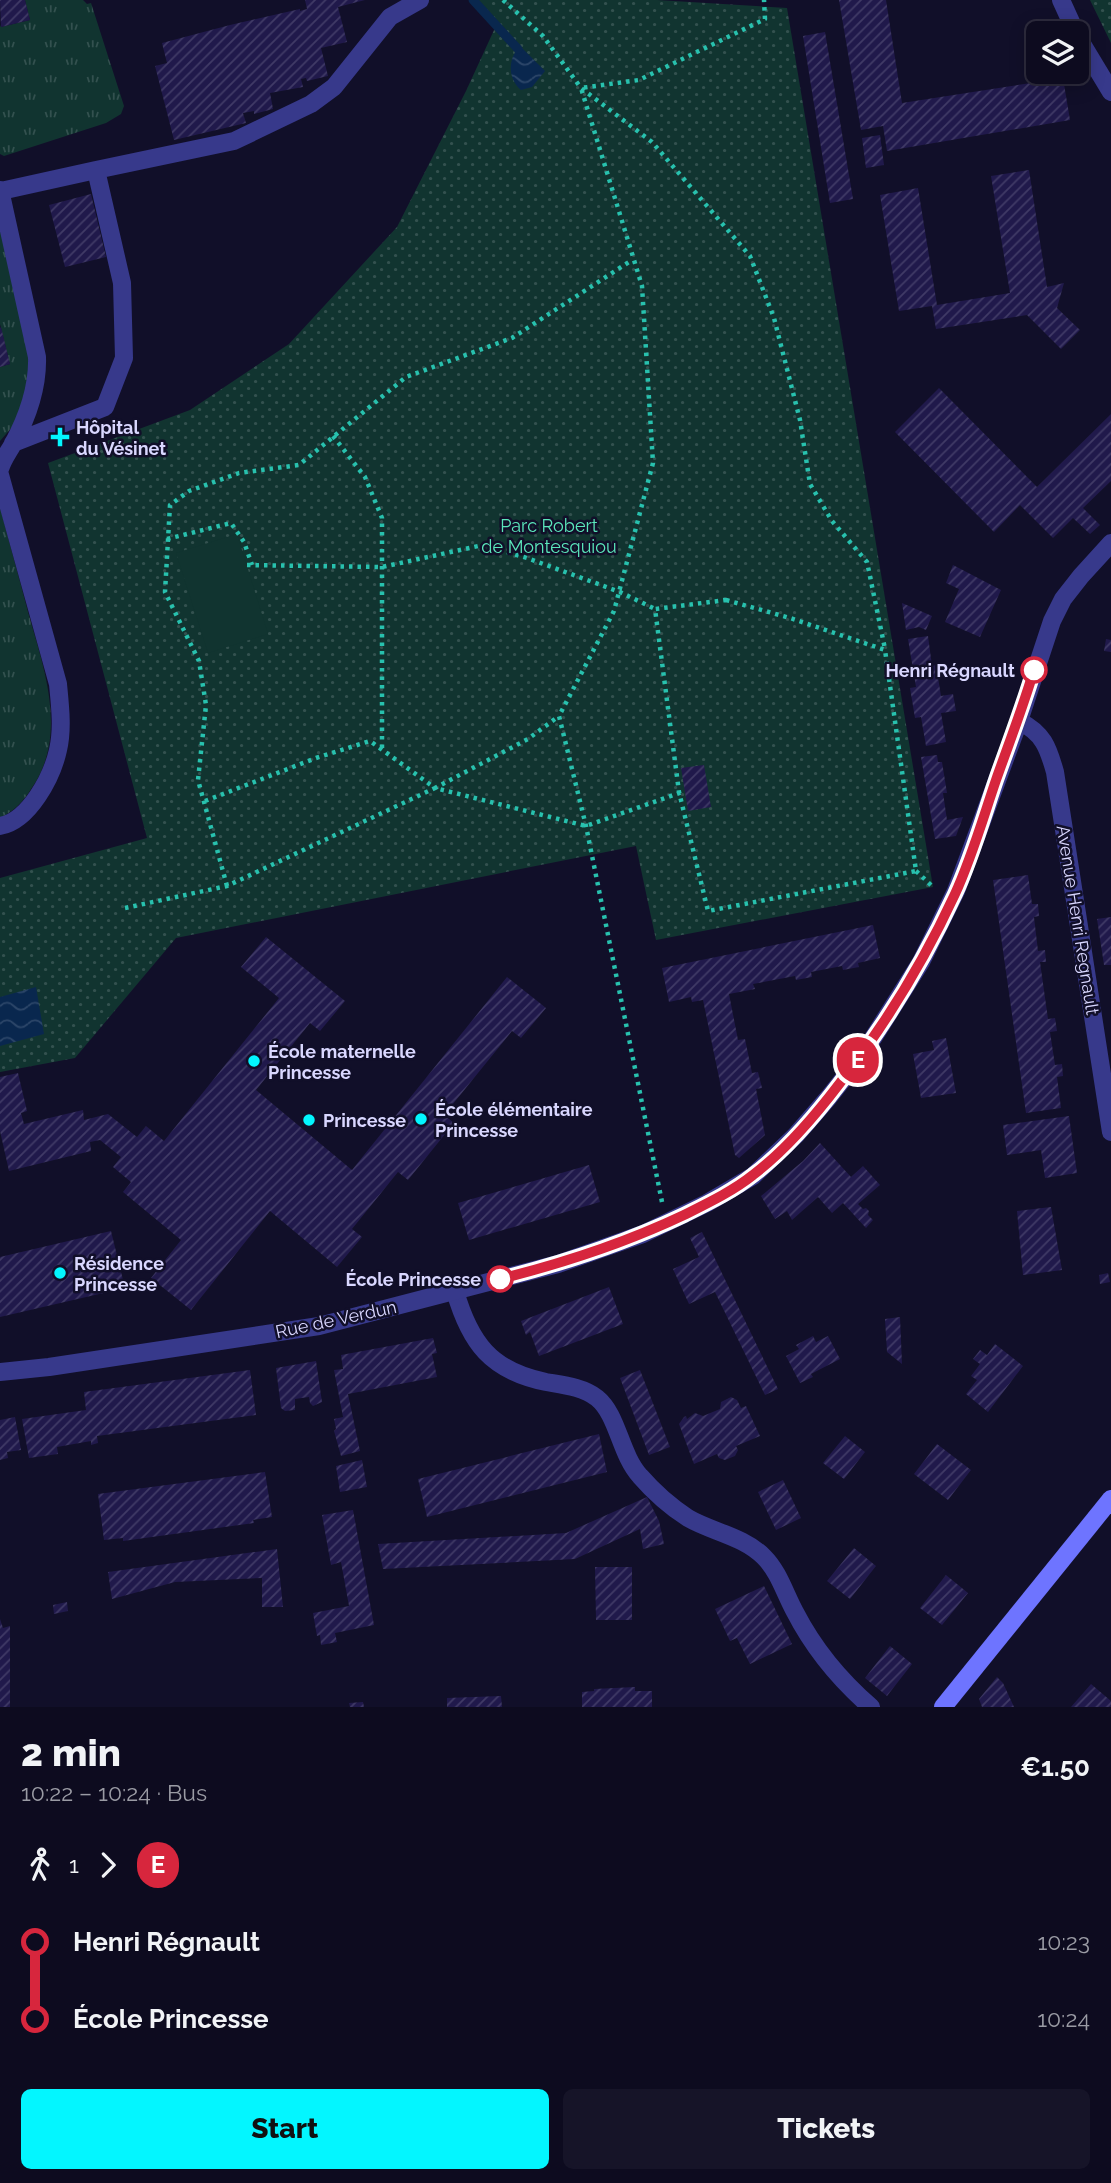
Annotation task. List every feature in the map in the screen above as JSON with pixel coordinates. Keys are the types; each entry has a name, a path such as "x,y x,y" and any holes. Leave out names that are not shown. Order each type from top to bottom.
{"street":[{"path":"0,469 32,398 38,374 37,357 0,190 234,141 311,104 334,88 390,17 419,0"},
{"path":"1061,0 1070,21"},
{"path":"1089,56 1111,92"},
{"path":"13,443 105,407 124,358 120,265 96,170"},
{"path":"0,475 58,684 61,716 59,750 46,783 19,818 0,826"},
{"name":"Rue de Verdun","path":"0,1372 319,1326 455,1291 558,1264 643,1234 707,1203 753,1176 796,1135 863,1054 921,962 956,891 1019,721 1052,621 1063,599 1080,576 1111,543"},
{"name":"Avenue Henri Regnault","path":"1019,721 1043,740 1049,749 1055,772 1111,1132"},
{"path":"455,1291 469,1331 495,1361 526,1378 579,1388 596,1397 607,1409 628,1462 642,1478 689,1518 744,1542 764,1557 779,1578 796,1614 816,1645 841,1678 871,1707"},
{"path":"943,1707 1111,1499"}],"path":[{"path":"503,0 543,36 582,88 652,142 750,256 777,331 800,420 810,484 832,522 867,562 885,649 916,871 708,911 682,792 655,609"},
{"path":"582,88 639,80 765,19 764,0"},
{"path":"125,908 227,886 435,788 528,739 559,716 614,611 653,463 642,286 582,88"},
{"path":"227,886 198,780 206,705 199,661 165,592 170,505 189,491 239,473 299,465 407,377 512,338 632,260"},
{"path":"333,436 365,477 382,518 382,750"},
{"path":"167,539 232,523 244,542 249,565 382,566 483,545 620,592 655,609 726,600 885,649"},
{"path":"559,716 586,826 666,1223"},
{"path":"205,801 316,758 370,741 435,788 586,826 682,792"}],"green space":[{"path":"25,0 83,0 87,4 91,3 124,106 121,114 106,123 4,156 0,154 0,25 1,27 30,20"},
{"name":"Parc Robert de Montesquiou","path":"469,0 657,0 787,8 933,887 656,940 636,846 176,938 75,1058 0,1072 0,878 147,838 48,463 190,410 289,344 397,227 495,28"},
{"path":"1090,0 1111,0 1111,43"},
{"path":"0,229 32,359 24,398 13,426 0,441 0,367 10,364 0,324"},
{"path":"0,507 41,656 50,702 51,724 49,747 31,789 21,802 0,818"},
{"path":"237,534 268,634 208,653 176,553"}],"water":[{"path":"520,46 545,71 532,87 521,90 511,74 511,62"},
{"path":"36,987 44,1034 0,1046 0,997"}],"building":[{"path":"0,0 25,0 30,20 1,27"},
{"path":"305,0 365,0 338,7 347,42 321,48 328,76 307,81 306,78 301,79 303,87 270,93 273,109 254,114 254,111 243,113 246,123 174,140 155,66 167,63 162,43 307,9"},
{"path":"839,0 886,0 902,103 1026,84 1064,84 1070,120 887,151 883,126 861,130"},
{"path":"825,32 853,199 830,203 803,36"},
{"path":"880,135 884,165 866,168 862,138"},
{"path":"1029,170 1047,287 1064,283 1057,308 1080,330 1061,349 1027,315 936,329 932,306 899,311 880,195 918,188 937,305 1010,293 991,176"},
{"path":"91,194 106,257 65,267 49,205"},
{"path":"0,328 10,364 0,367"},
{"path":"939,388 1037,487 1111,414 1111,481 1083,508 1100,525 1090,534 1073,518 1053,538 1020,505 994,532 895,432"},
{"path":"953,565 1001,590 980,637 945,622 959,589 946,583"},
{"path":"902,603 932,616 926,630 919,627 906,630"},
{"path":"928,636 932,666 936,665 941,696 953,694 956,711 941,713 946,742 926,746 921,717 915,718 910,688 916,687 908,639"},
{"path":"1106,639 1111,640 1111,652 1104,651"},
{"path":"937,755 938,762 942,762 947,793 943,793 947,820 963,817 956,836 935,839 921,757"},
{"path":"704,765 711,807 688,811 681,768"},
{"path":"1028,875 1032,904 1038,904 1039,916 1034,917 1038,951 1045,950 1046,962 1040,962 1048,1019 1055,1018 1057,1031 1050,1032 1055,1065 1062,1064 1063,1076 1057,1077 1061,1108 1026,1113 993,880"},
{"path":"1111,917 1111,965 1104,965 1097,919"},
{"path":"873,925 880,958 858,963 859,967 843,970 842,966 811,972 812,977 796,980 795,976 753,984 755,989 729,994 738,1040 745,1039 752,1073 758,1072 762,1088 756,1089 765,1135 739,1158 735,1155 703,1000 692,1002 691,997 669,1002 662,968"},
{"path":"266,937 345,1001 320,1031 310,1023 256,1090 352,1170 507,977 546,1008 521,1038 512,1031 444,1115 454,1123 408,1180 398,1172 352,1229 362,1237 337,1267 270,1211 191,1310 151,1278 181,1240 123,1192 131,1182 113,1167 121,1157 100,1140 90,1142 91,1151 9,1171 0,1131 0,1077 18,1073 27,1111 21,1113 24,1124 83,1110 84,1120 108,1114 137,1137 146,1126 164,1141 279,998 241,967"},
{"path":"946,1038 956,1093 921,1098 913,1054 934,1050 932,1041"},
{"path":"1069,1116 1077,1173 1045,1178 1041,1150 1007,1155 1003,1125"},
{"path":"820,1143 851,1177 863,1166 880,1185 858,1204 869,1211 868,1215 873,1220 866,1228 843,1203 832,1213 818,1197 792,1220 787,1211 775,1219 761,1196"},
{"path":"589,1165 600,1202 469,1240 458,1203"},
{"path":"1051,1207 1062,1270 1023,1275 1017,1211"},
{"name":"Résidence Princesse","path":"111,1231 125,1288 0,1317 0,1257"},
{"path":"702,1232 778,1389 765,1395 715,1292 689,1304 673,1269 699,1257 690,1238"},
{"path":"1108,1273 1110,1282 1100,1284 1099,1275"},
{"path":"609,1287 623,1324 539,1356 530,1332 526,1335 521,1321"},
{"path":"900,1317 902,1364 887,1352 885,1319"},
{"path":"813,1336 816,1342 828,1336 840,1359 800,1383 786,1356 799,1349 796,1345"},
{"path":"433,1338 437,1353 432,1354 437,1377 348,1394 360,1451 341,1456 334,1431 334,1419 343,1417 334,1370 343,1369 341,1355"},
{"path":"995,1344 1023,1366 988,1412 966,1394 977,1380 971,1376 980,1364 973,1359 980,1350 987,1355"},
{"path":"316,1361 322,1402 313,1406 309,1397 295,1399 295,1410 285,1411 281,1408 276,1368"},
{"path":"250,1370 256,1415 97,1436 98,1443 91,1445 91,1441 57,1447 58,1454 29,1458 22,1419 86,1410 84,1392"},
{"path":"640,1370 670,1447 649,1455 620,1378"},
{"path":"731,1397 737,1400 741,1408 746,1406 760,1436 736,1446 738,1450 735,1456 725,1460 717,1454 694,1464 679,1424 686,1416 687,1419 695,1413 703,1416 720,1409 721,1402"},
{"path":"15,1417 21,1450 7,1452 8,1458 0,1460 0,1420"},
{"path":"599,1434 607,1472 427,1517 418,1479"},
{"path":"845,1436 865,1452 844,1479 823,1463"},
{"path":"937,1444 971,1470 948,1500 914,1474"},
{"path":"362,1460 367,1487 340,1492 336,1466"},
{"path":"265,1472 272,1517 253,1520 254,1523 123,1541 123,1538 104,1540 98,1494"},
{"path":"783,1480 801,1518 776,1530 758,1492"},
{"path":"647,1497 659,1521 664,1544 643,1549 640,1529 575,1559 383,1569 378,1544 566,1533"},
{"path":"353,1510 374,1625 335,1633 337,1642 321,1645 313,1613 349,1606 341,1562 331,1565 322,1515"},
{"path":"854,1548 876,1566 850,1599 827,1581"},
{"path":"277,1549 283,1607 262,1607 262,1578 175,1582 112,1599 108,1572"},
{"path":"595,1567 632,1567 632,1620 596,1620"},
{"path":"946,1575 968,1593 942,1625 920,1608"},
{"path":"764,1586 792,1644 750,1664 737,1638 730,1641 715,1609"},
{"path":"67,1602 68,1611 54,1614 53,1605"},
{"path":"0,1619 3,1628 10,1626 10,1707 0,1707"},
{"path":"890,1646 912,1664 887,1696 865,1678"},
{"path":"997,1677 1003,1683 1014,1707 982,1707 979,1699"},
{"path":"1091,1684 1111,1701 1111,1707 1071,1707"},
{"path":"635,1687 635,1691 652,1691 652,1707 582,1707 582,1692"},
{"path":"501,1696 502,1707 447,1707 447,1698"},
{"path":"363,1702 364,1707 350,1707 349,1703"}],"waterway":[{"path":"473,0 518,49"}],"bus line":[{"name":"E","path":"500,1279 558,1264 643,1234 707,1203 753,1176 813,1116 863,1054 931,942 970,855 1019,721 1034,670"}],"place":[{"name":"Hôpital du Vésinet","path":"60,437"},
{"name":"Henri Régnault","path":"1034,670"},
{"name":"École maternelle Princesse","path":"254,1061"},
{"name":"École élémentaire Princesse","path":"421,1119"},
{"name":"Princesse","path":"309,1120"},
{"name":"Résidence Princesse","path":"60,1273"},
{"name":"École Princesse","path":"500,1279"}]}
